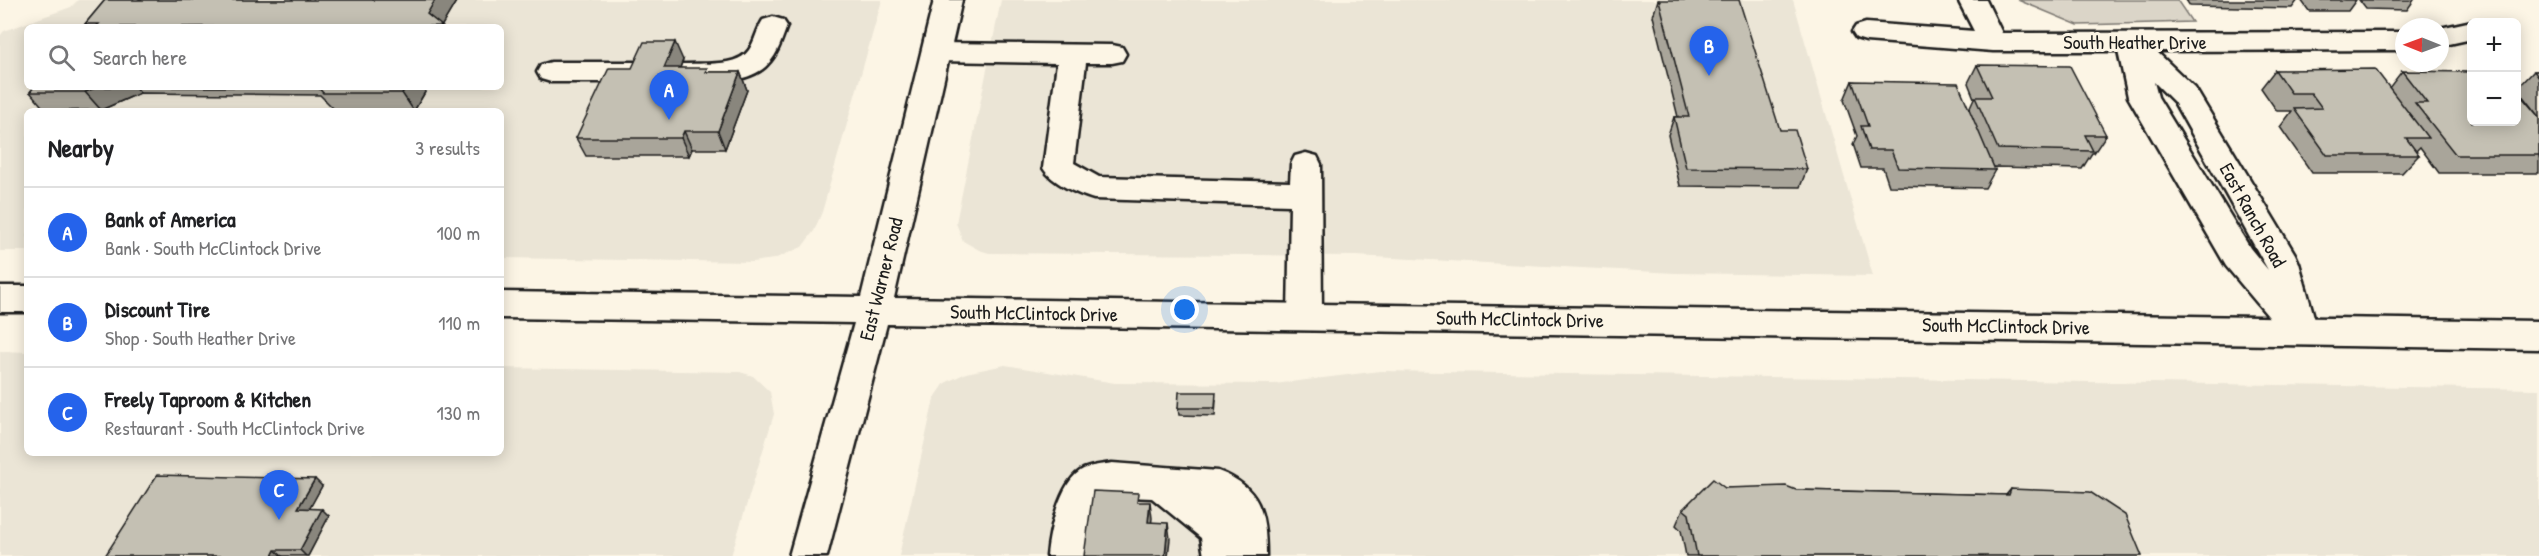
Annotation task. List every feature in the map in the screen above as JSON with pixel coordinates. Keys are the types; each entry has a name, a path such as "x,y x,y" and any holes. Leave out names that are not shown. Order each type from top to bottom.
{"main road":[{"name":"East Warner Road","path":"808,556 874,310 948,0"},
{"path":"1972,0 1993,42"},
{"path":"677,73 715,73 736,69 755,60 764,49 773,26"},
{"path":"2449,35 2467,31"},
{"name":"South Heather Drive","path":"1866,32 1993,42 2395,41"},
{"name":"East Ranch Road","path":"2130,42 2143,97 2238,257 2301,332"},
{"path":"936,52 1112,54"},
{"path":"1073,54 1058,168 1094,188 1306,179 1305,316"},
{"path":"551,72 647,72"},
{"path":"0,299 24,299"},
{"name":"South McClintock Drive","path":"504,305 2539,334"},
{"path":"1066,556 1070,522 1079,499 1093,482 1112,479 1218,487 1237,501 1247,523 1246,556"},
{"path":"1161,483 1219,530 1223,556"}],"shaded area":[{"path":"78,0 882,0 822,212 814,231 802,247 774,259 752,262 504,258 504,108 24,108 24,251 0,251 0,36 4,31 71,7"},
{"path":"1001,0 1793,0 1873,276 1675,273 1356,256 989,253 979,250 963,241 956,223"},
{"path":"2018,0 2177,0 2192,22 2078,25"},
{"path":"0,351 24,352 24,456 504,456 504,368 740,372 753,376 770,392 774,414 731,556 0,556"},
{"path":"1005,365 1115,383 1274,384 1380,371 2539,389 2539,556 899,556 934,399 945,383 966,373"}],"building":[{"path":"105,0 435,0 427,14 440,24 99,24 85,24"},
{"path":"1659,0 1739,0 1780,130 1795,130 1807,169 1686,168 1674,117 1689,117"},
{"path":"644,42 675,42 664,68 707,68 706,72 740,72 718,131 684,131 681,138 576,138 609,68 632,68"},
{"path":"1977,65 2070,66 2106,135 2085,135 2093,151 1998,149 1975,97 1992,97"},
{"path":"2375,69 2428,138 2406,138 2419,155 2327,155 2294,109 2322,108 2311,93 2291,93 2275,70"},
{"path":"2403,72 2467,72 2467,126 2521,126 2521,96 2539,117 2539,155 2456,155 2415,103 2427,103"},
{"path":"1852,81 1958,83 1995,170 1898,168 1891,150 1869,150 1861,126 1868,126"},
{"path":"32,90 90,90 85,92 30,92"},
{"path":"320,90 404,90 402,93 323,93"},
{"path":"1179,392 1216,392 1215,408 1178,408"},
{"path":"157,475 315,479 298,508 322,509 300,550 275,550 272,556 105,556"},
{"path":"1713,479 1725,488 1786,486 1796,490 2009,495 2011,489 2090,492 2125,515 2142,556 1697,556 1689,514 1683,509"},
{"path":"1093,491 1138,493 1137,502 1150,502 1148,522 1168,523 1165,556 1084,556"}],"place":[{"name":"Discount Tire","path":"1709,76"},
{"name":"Bank of America","path":"669,120"},
{"name":"Freely Taproom & Kitchen","path":"279,520"}]}
